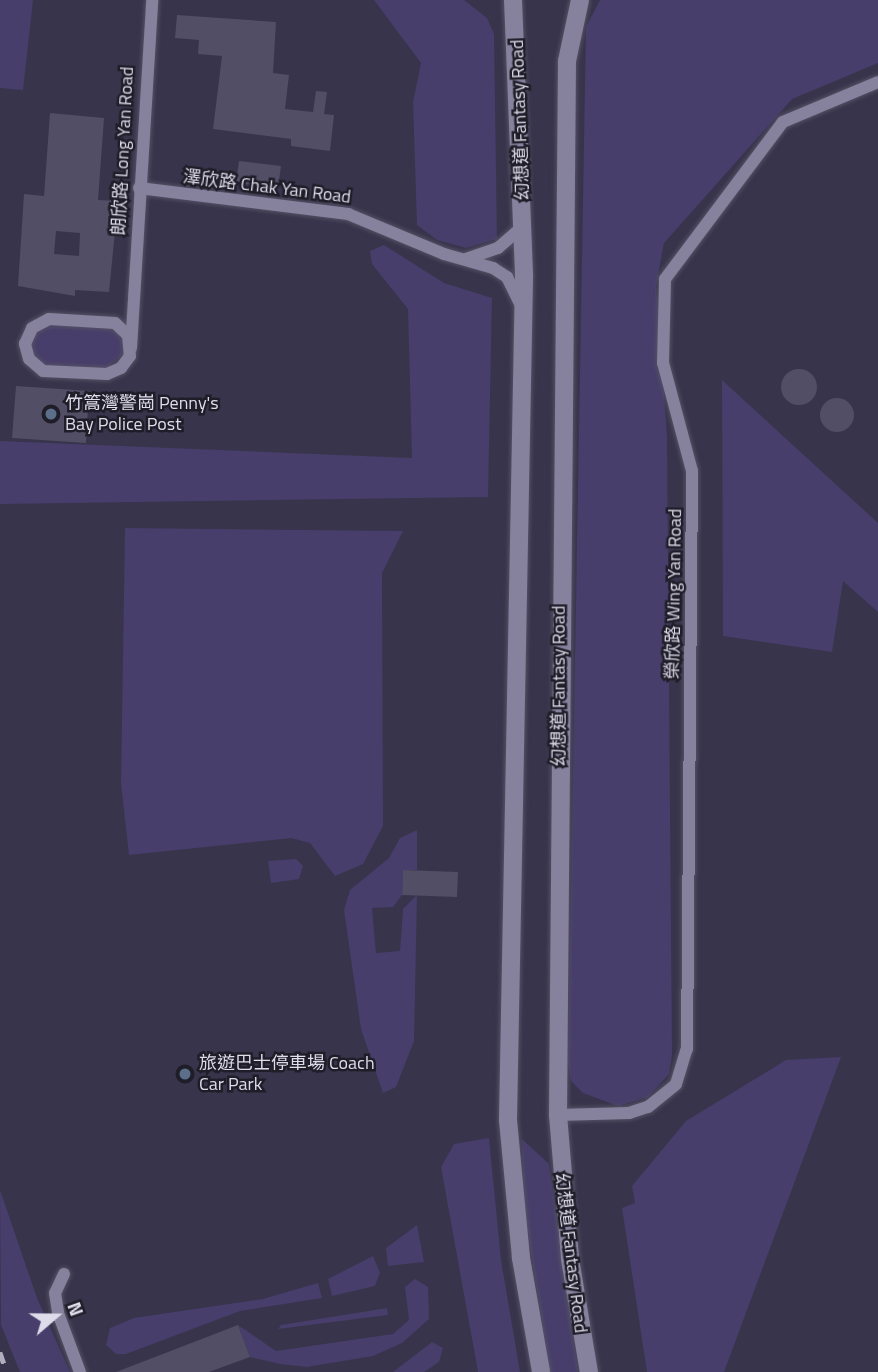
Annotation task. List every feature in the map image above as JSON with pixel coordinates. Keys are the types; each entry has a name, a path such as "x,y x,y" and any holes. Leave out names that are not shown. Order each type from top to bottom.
{"main road":[{"name":"幻想道 Fantasy Road","path":"513,0 523,225 523,310 508,1120 521,1258 541,1372"},
{"name":"幻想道 Fantasy Road","path":"580,0 567,61 558,1115 569,1259 589,1372"}],"street":[{"name":"朗欣路 Long Yan Road","path":"131,348 152,0"},
{"name":"榮欣路 Wing Yan Road","path":"558,1115 629,1113 648,1107 676,1084 687,1049 692,471 663,363 665,279 783,122 878,82"},
{"name":"澤欣路 Chak Yan Road","path":"139,188 348,214 508,277 523,310"},
{"path":"466,259 498,248 523,225"},
{"path":"104,321 124,329 131,348 121,368 107,374 49,373 29,359 27,335 37,324 104,321 118,317 132,303"},
{"path":"64,1274 55,1293 80,1372"}],"shaded area":[{"path":"0,0 33,0 23,90 0,88"},
{"path":"374,0 464,0 487,18 494,34 497,239 466,248 437,240 417,225 413,102 421,63"},
{"path":"600,0 878,0 878,63 792,99 664,243 656,286 667,435 672,1055 669,1074 648,1097 618,1106 583,1093 571,1081 568,1063 586,27"},
{"path":"384,245 444,283 492,298 488,497 0,504 0,441 412,458 408,309 372,264 370,251"},
{"path":"44,325 106,325 123,334 125,353 106,368 49,368 32,358 30,338"},
{"path":"722,380 878,523 878,612 843,581 832,652 723,636"},
{"path":"125,528 403,531 382,573 383,826 363,864 335,876 310,843 291,838 129,855 121,783"},
{"path":"417,830 417,870 403,870 402,895 393,907 372,908 376,953 400,951 403,909 417,895 414,1041 396,1087 383,1093 361,1029 344,910 350,890 389,858 400,838"},
{"path":"296,859 303,866 299,879 271,883 268,861"},
{"path":"841,1057 724,1372 647,1372 622,1208 635,1203 632,1186 686,1121 786,1060"},
{"path":"489,1138 501,1260 520,1372 478,1372 441,1167 454,1144"},
{"path":"522,1139 549,1164 578,1372 550,1372 523,1202"},
{"path":"0,1190 37,1298 70,1372 20,1372 1,1325"},
{"path":"417,1225 424,1262 388,1266 386,1248"},
{"path":"373,1256 380,1273 375,1286 332,1296 328,1279"},
{"path":"415,1279 428,1287 429,1319 402,1343 373,1356 307,1367 280,1364 250,1357 238,1325 276,1351 393,1334 409,1320 405,1287"},
{"path":"318,1283 322,1298 240,1311 126,1354 116,1354 106,1345 110,1328 134,1318 263,1299"},
{"path":"387,1308 388,1315 278,1329 281,1325"},
{"path":"432,1342 443,1348 439,1362 424,1372 393,1372"}],"building":[{"path":"177,15 276,22 273,73 289,75 285,109 313,112 316,91 327,92 324,114 334,115 330,151 291,146 291,139 213,129 222,56 198,54 199,40 175,38"},
{"path":"50,113 104,118 98,200 118,201 109,292 75,290 75,296 18,286 24,194 44,196","holes":["56,231 80,233 79,256 54,254"]},
{"path":"239,161 281,166 278,188 236,183"},
{"path":"799,369 812,374 817,387 812,400 799,405 786,400 781,387 786,374"},
{"name":"竹篙灣警崗 Penny's Bay Police Post","path":"16,386 89,391 86,443 12,438"},
{"path":"837,398 849,403 854,415 849,427 837,432 825,427 820,415 825,403"},
{"path":"403,870 458,872 457,897 402,895"},
{"path":"238,1325 250,1357 209,1372 116,1372"}],"railway":[{"path":"0,1352 7,1372"}],"place":[{"name":"竹篙灣警崗 Penny's Bay Police Post","path":"51,414"},
{"name":"旅遊巴士停車場 Coach Car Park","path":"185,1074"}]}
